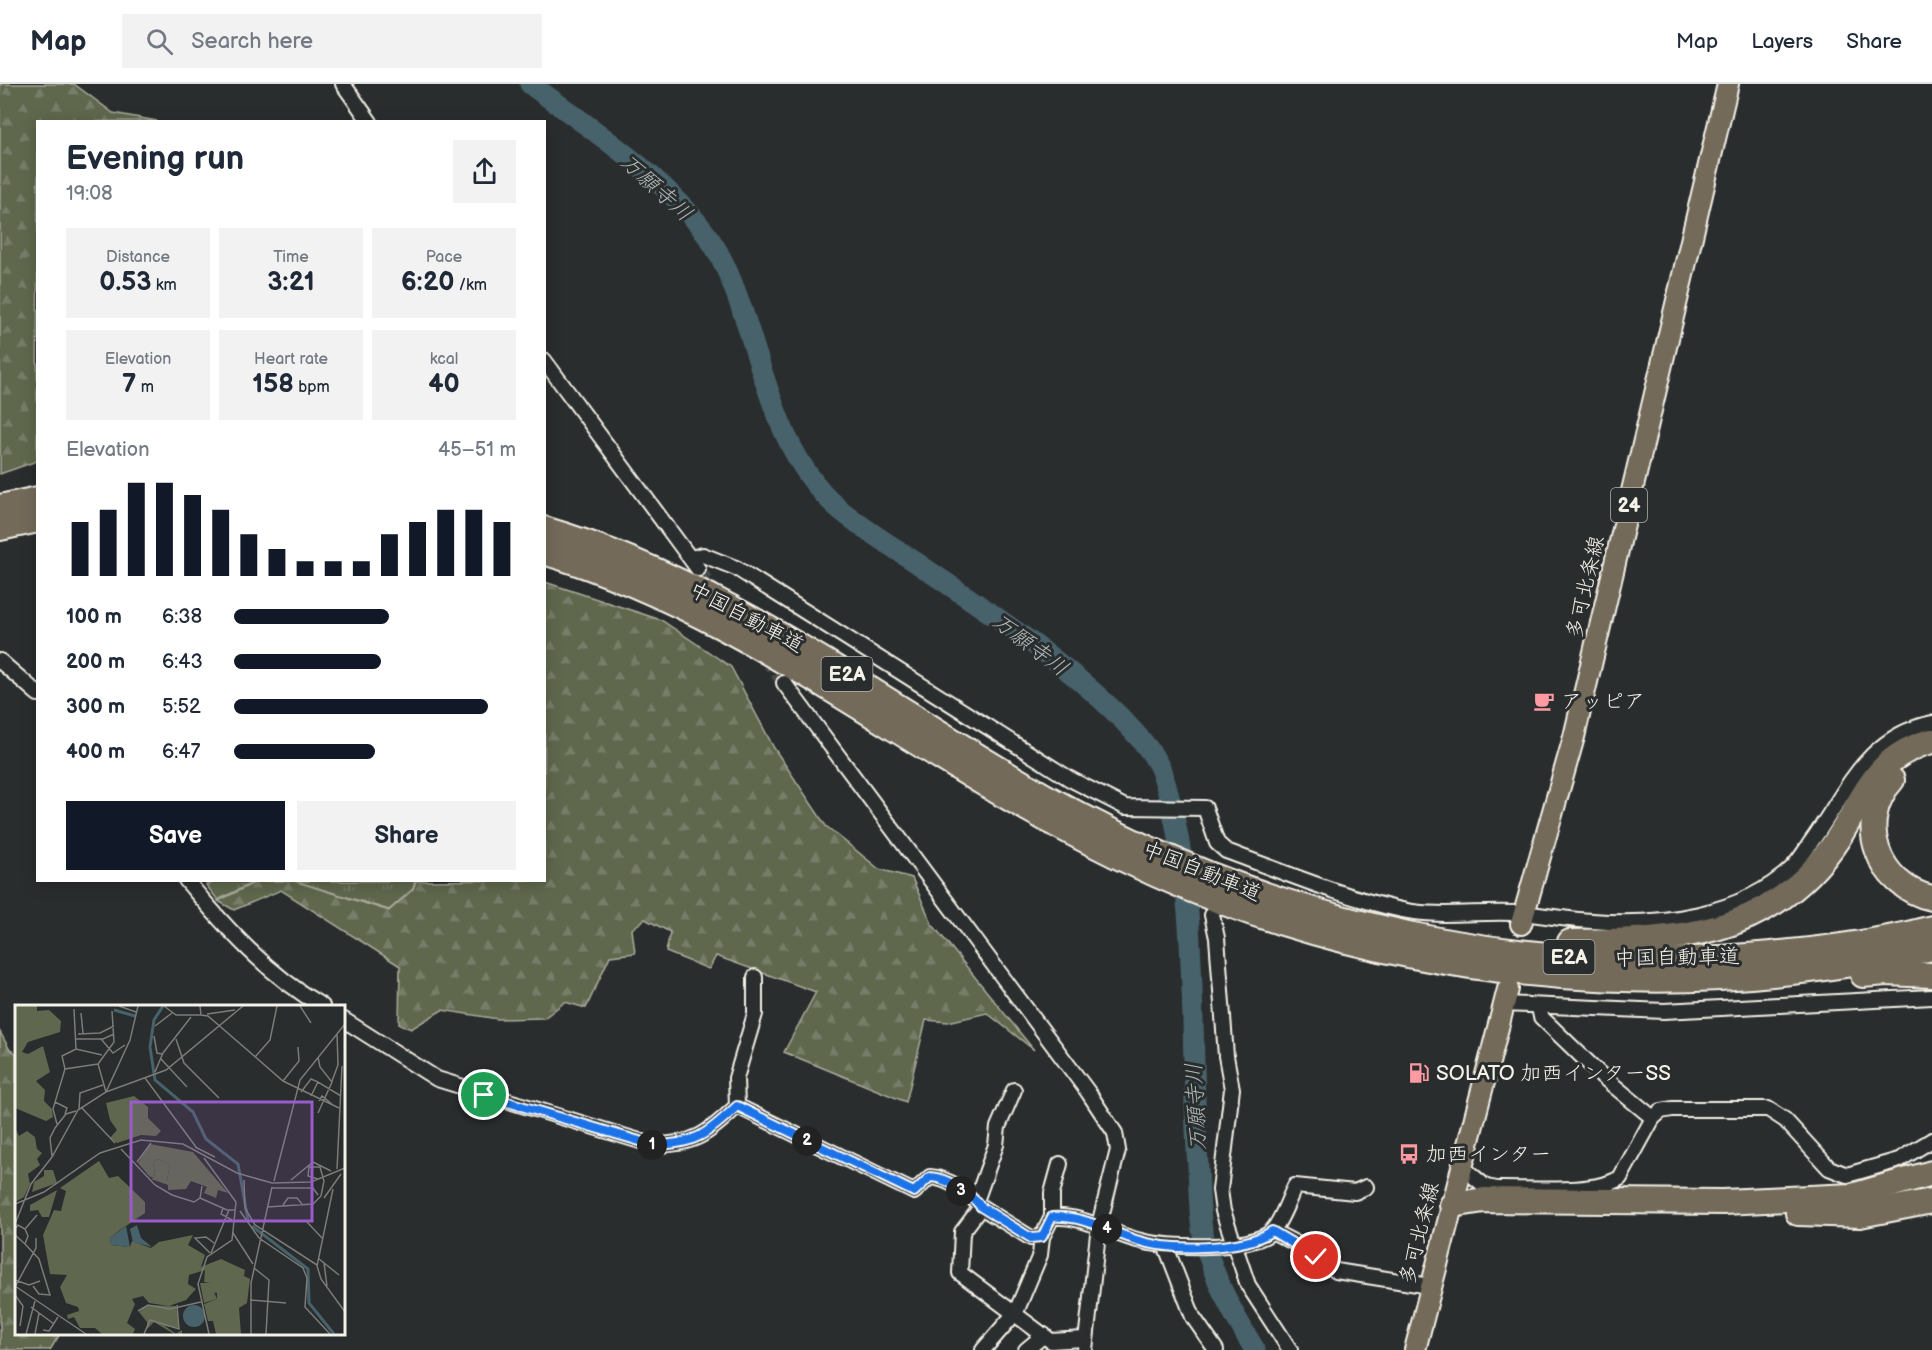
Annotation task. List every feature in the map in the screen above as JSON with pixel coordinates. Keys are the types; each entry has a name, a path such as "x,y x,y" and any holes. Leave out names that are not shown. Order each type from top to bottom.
{"highway":[{"path":"0,507 36,499"},
{"path":"0,528 36,520"},
{"name":"中国自動車道","path":"546,530 610,551 672,577 738,611 801,646 1136,855 1215,897 1281,922 1351,942 1436,960 1506,971 1579,978 1647,980 1768,974 1859,963 1932,948"},
{"name":"中国自動車道","path":"546,553 603,571 731,630 1071,834 1136,855"},
{"path":"1355,924 1450,936 1542,942 1630,941 1700,933 1727,926 1773,905 1794,890 1834,846 1874,778 1891,760 1906,750 1932,741"},
{"path":"1932,758 1917,762 1899,772 1876,803 1872,821 1876,847 1888,874 1911,890 1932,898"},
{"name":"中国自動車道","path":"1215,897 1276,900 1355,924 1508,951 1649,960 1788,953 1855,944 1932,928"},
{"path":"1768,974 1795,982 1886,973 1932,975"},
{"path":"1908,1178 1932,1160"},
{"path":"1452,1205 1484,1200 1723,1202 1852,1196 1908,1178 1932,1173"},
{"path":"1452,1205 1485,1214 1723,1211 1860,1215 1929,1201"}],"main road":[{"name":"多可北条線","path":"1523,919 1577,726 1728,84"},
{"name":"多可北条線","path":"1415,1350 1506,997"}],"street":[{"path":"343,84 369,120"},
{"path":"546,363 694,563 703,555 736,568 1070,780 1125,807 1205,808 1217,843 1226,851 1326,887 1402,910 1434,915 1652,922 1710,912 1765,890 1794,867 1829,818 1860,766 1894,736 1932,723"},
{"path":"0,661 36,692"},
{"path":"784,683 1088,1092 1115,1133 1118,1150 1099,1225 1084,1344 1045,1342 1026,1350"},
{"path":"188,882 232,935 262,963 321,1005"},
{"path":"1215,897 1226,1056 1232,1089 1220,1190 1223,1210 1230,1245 1248,1285 1290,1350"},
{"path":"737,1106 736,1078 754,1014 755,977"},
{"path":"1506,997 1539,1007 1665,1011 1932,997"},
{"path":"1539,1007 1541,1017 1595,1069 1653,1118"},
{"path":"345,1021 437,1079 653,1145 680,1145 696,1139 737,1106"},
{"path":"1014,1090 998,1126 996,1145 978,1204 962,1232 960,1272 997,1302 1016,1312 1045,1342"},
{"path":"737,1106 914,1192 930,1177 941,1178 1031,1238 1042,1237"},
{"path":"1461,1166 1486,1187 1594,1187 1611,1184 1623,1172 1653,1118 1661,1111 1672,1109 1768,1109 1785,1120 1829,1168 1847,1175 1860,1174 1899,1160 1932,1140"},
{"path":"983,1350 1016,1312 1040,1255 1042,1237 1052,1217 1052,1193 1060,1164"},
{"path":"1052,1217 1064,1216 1099,1225 1138,1241 1171,1246 1230,1245 1265,1236 1272,1231 1295,1186 1355,1192 1365,1187"},
{"path":"1272,1231 1301,1246 1336,1271 1430,1286"},
{"path":"1171,1246 1193,1317 1216,1350"}],"green space":[{"path":"0,84 74,84 113,113 152,120 36,120 36,461 0,474"},
{"path":"546,582 661,620 731,667 774,748 826,826 879,869 912,878 932,924 1034,1050 987,1013 948,1022 926,1020 906,1102 784,1052 816,992 716,956 709,969 666,952 670,932 645,919 632,929 635,953 610,956 586,1008 565,1002 544,1018 498,1019 442,1010 411,1029 399,1024 400,966 281,890 234,910 218,901 256,882 297,882 389,911 413,889 416,882 546,882"},
{"path":"214,882 254,882 218,900 206,885"},
{"path":"298,882 415,882 413,889 389,910"},
{"path":"0,1032 10,1050 15,1052 15,1335 59,1335 50,1350 0,1350"}],"waterway":[{"name":"万願寺川","path":"530,84 609,142 664,187 708,237 723,262 736,293 768,391 795,454 814,482 837,507 1046,653 1119,716 1156,761 1164,779 1176,825 1189,921 1195,1119 1202,1229 1216,1276 1230,1307 1255,1350"}],"tunnel":[{"path":"698,569 719,598"},
{"path":"764,656 784,683"}],"place":[{"name":"アッピア","path":"1544,701"},
{"name":"SOLATO 加西インターSS","path":"1419,1073"},
{"name":"加西インター","path":"1409,1154"}],"route":[{"path":"484,1095 653,1145 680,1145 696,1139 723,1120 737,1106 893,1184 914,1192 930,1177 941,1178 976,1201 981,1207 1031,1238 1042,1237 1052,1217 1064,1216 1093,1222 1138,1241 1166,1247 1226,1246 1265,1236 1272,1231 1301,1246 1316,1257"}]}
